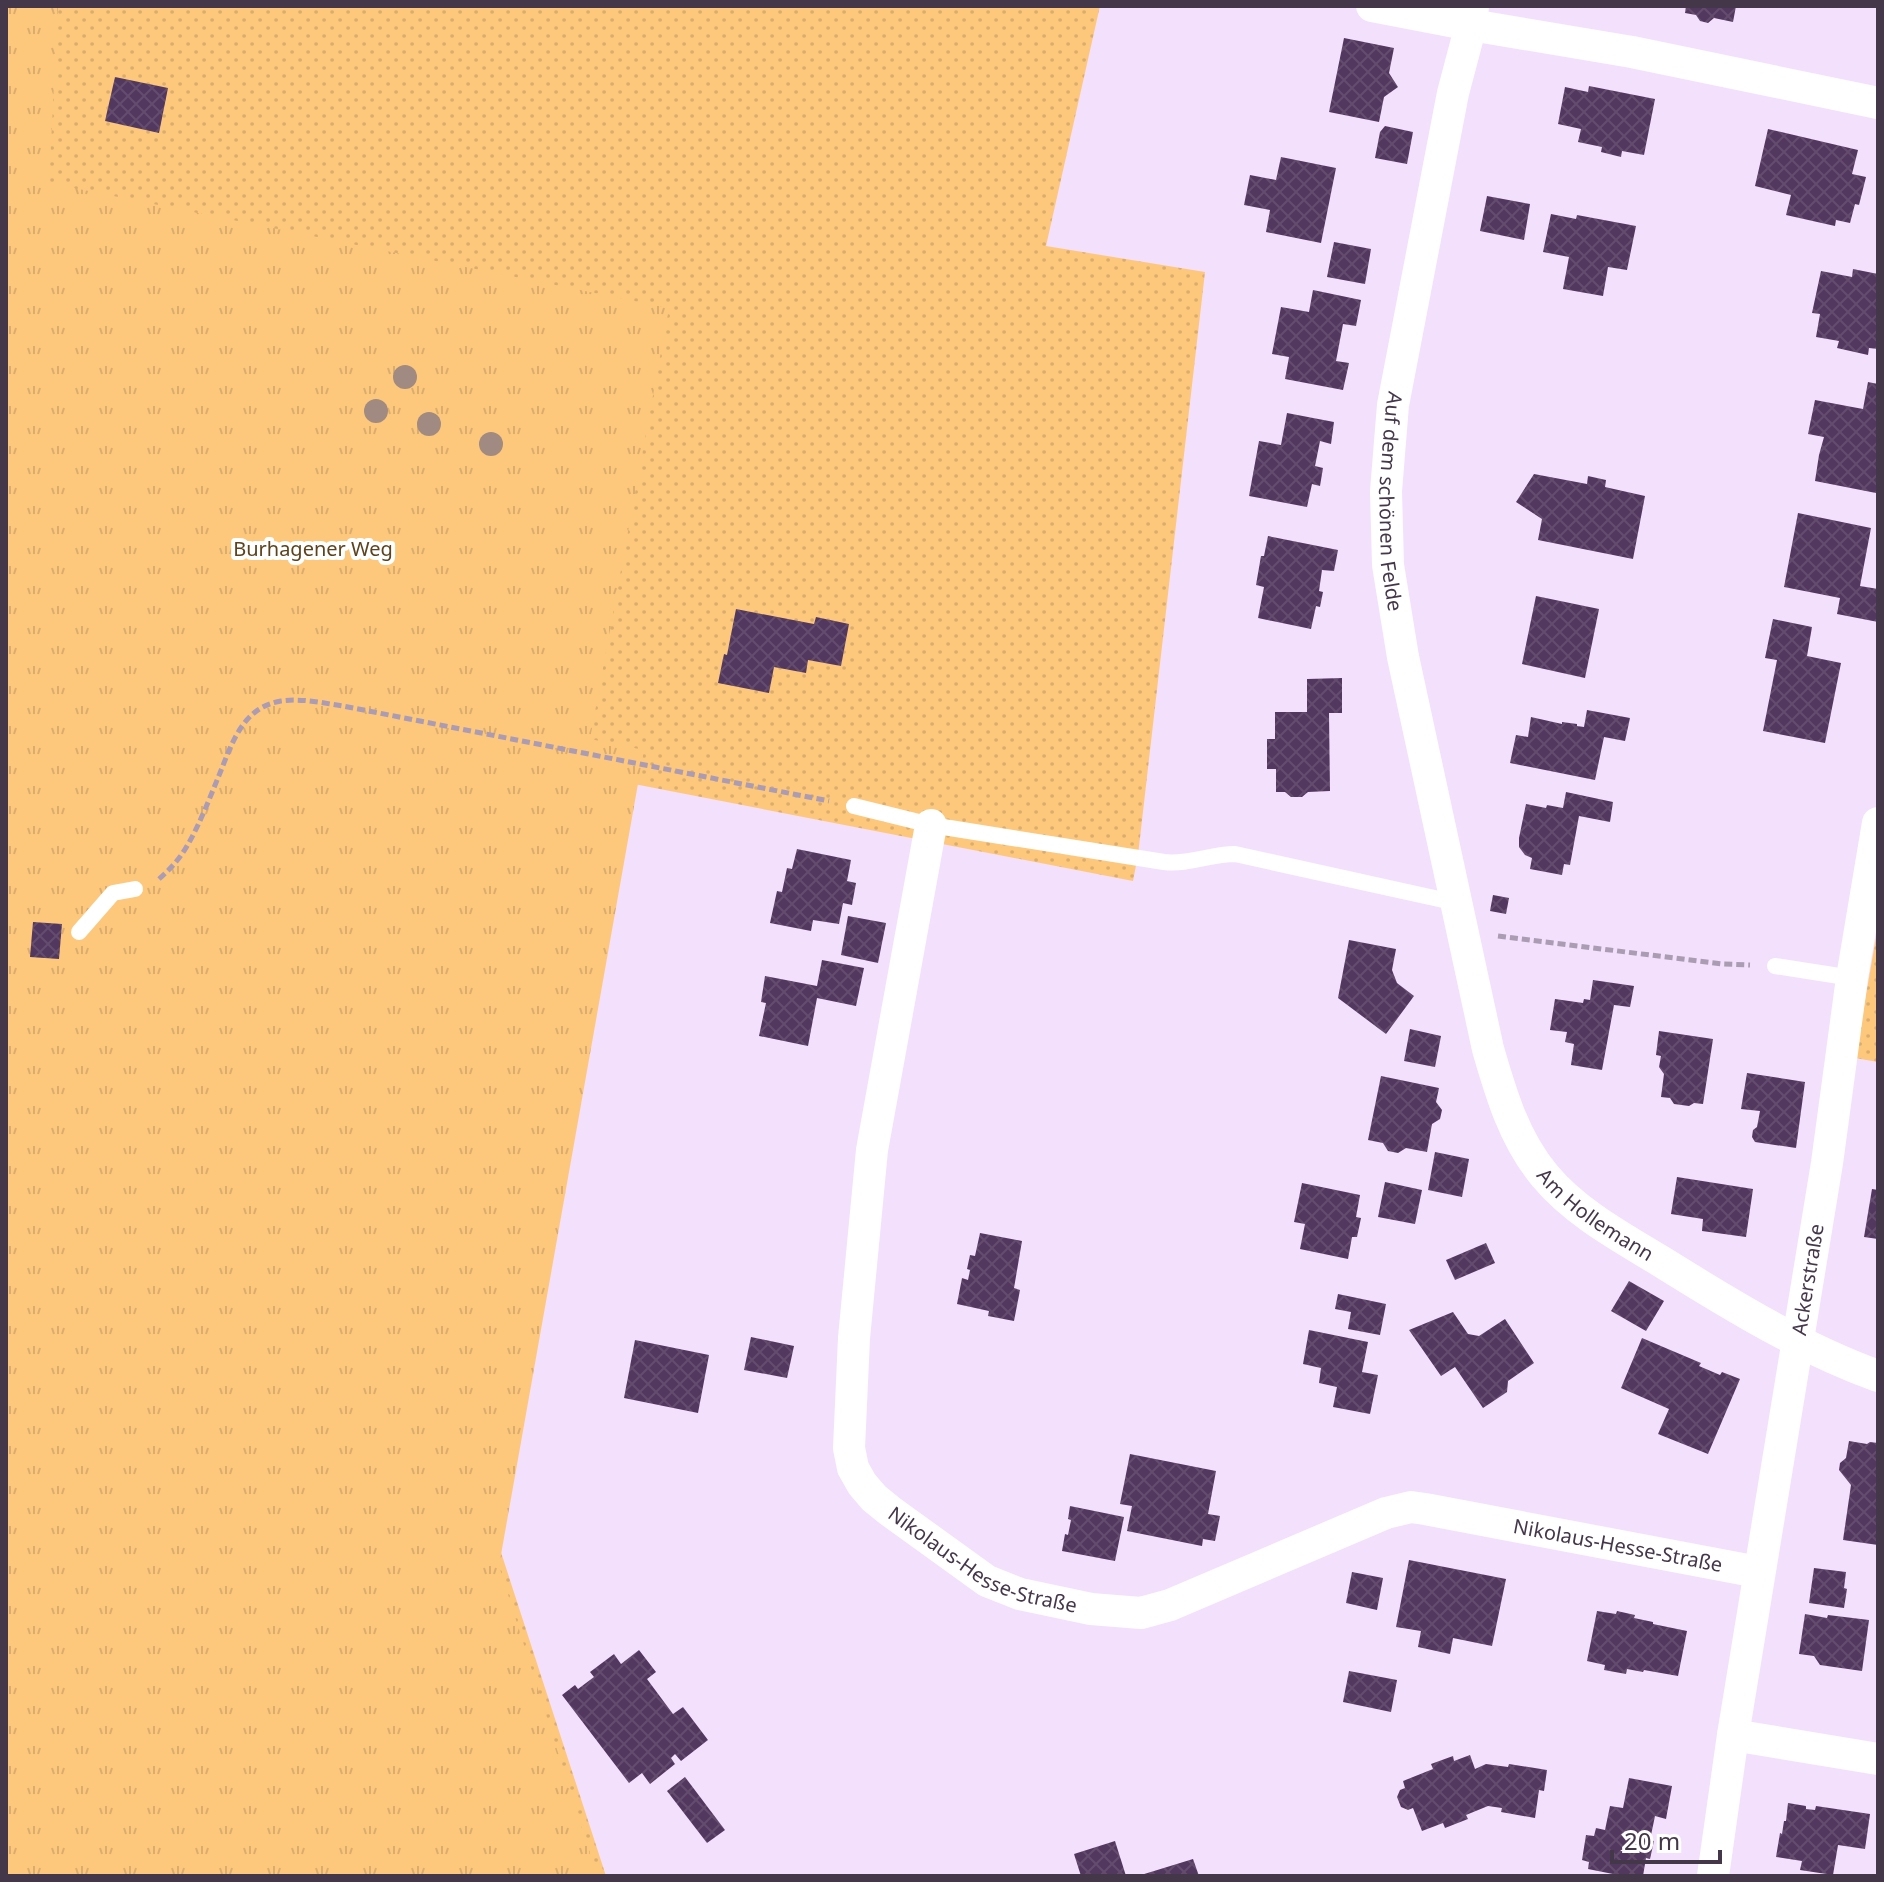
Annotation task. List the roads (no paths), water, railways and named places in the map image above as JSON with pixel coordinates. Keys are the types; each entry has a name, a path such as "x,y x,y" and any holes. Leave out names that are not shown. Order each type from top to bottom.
{"street":[{"path":"1372,6 1472,16 1878,103"},
{"name":"Auf dem schönen Felde","path":"1460,917 1398,628 1388,565 1386,491 1393,405 1402,350 1453,93 1472,16"},
{"name":"Ackerstraße","path":"1713,1876 1758,1572 1827,1163 1852,978 1878,823"},
{"name":"Nikolaus-Hesse-Straße","path":"931,825 872,1150 859,1280 849,1448 853,1468 874,1498 987,1581 1002,1588 1040,1600 1125,1612 1141,1613 1170,1605 1386,1513 1411,1507 1758,1572"},
{"name":"Am Hollemann","path":"1460,917 1501,1095 1513,1126 1545,1176 1605,1228 1797,1342 1878,1376"},
{"path":"1733,1735 1878,1759"}],"lane":[{"path":"854,806 931,825 1175,864 1235,854 1460,917"},
{"path":"79,932 113,893 135,889"},
{"path":"1775,966 1852,978"}],"park label":[{"name":"Burhagener Weg","path":"313,549"}]}
